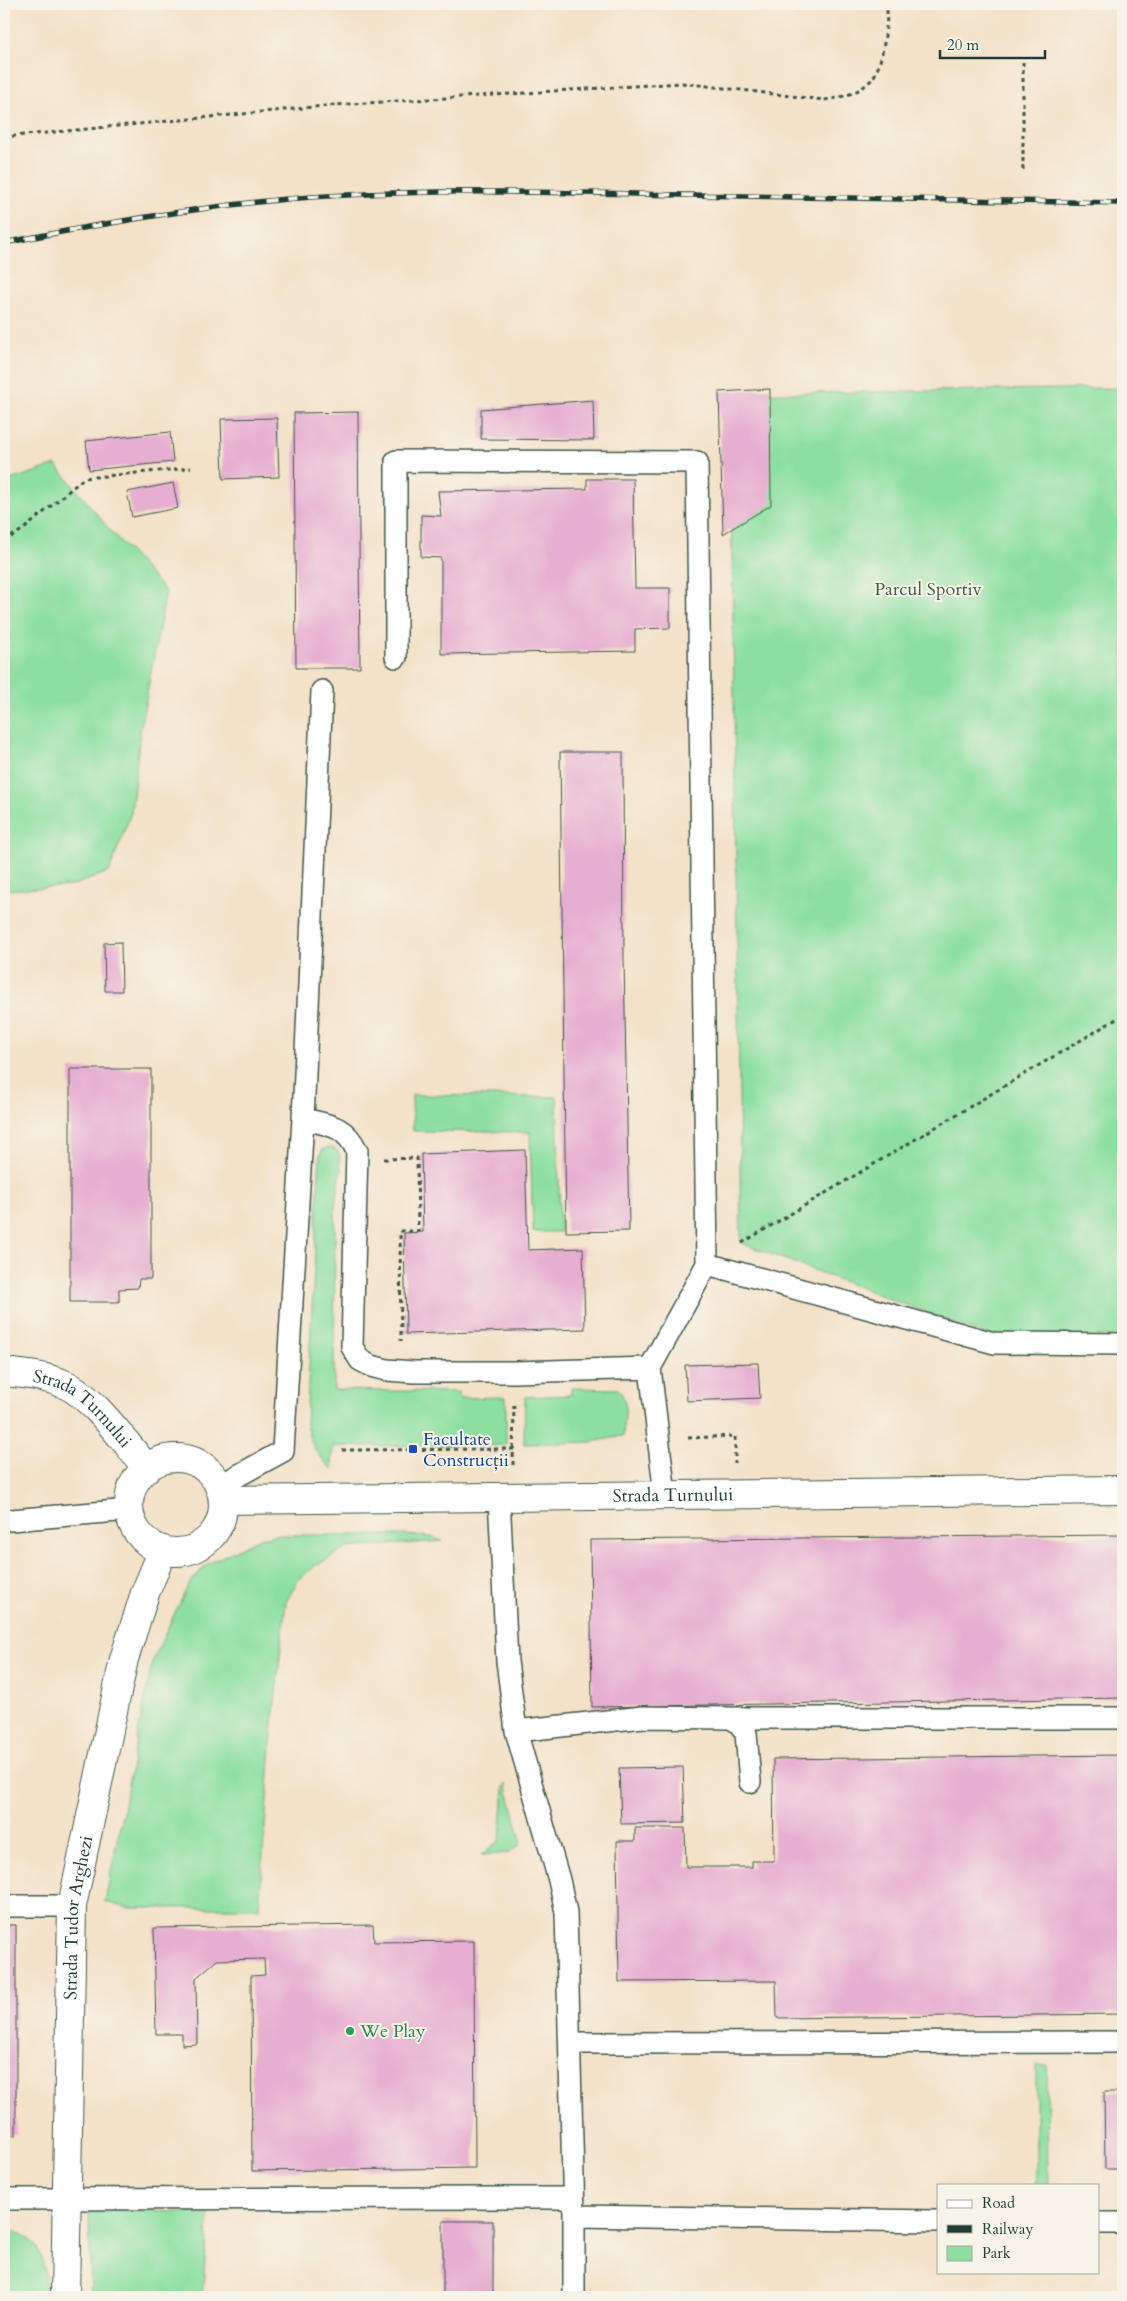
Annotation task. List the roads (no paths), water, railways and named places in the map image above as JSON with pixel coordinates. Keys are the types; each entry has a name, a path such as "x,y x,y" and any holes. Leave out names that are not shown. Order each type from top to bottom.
{"street":[{"name":"Strada Turnului","path":"4,1372 41,1377 64,1384 79,1393 99,1412 147,1468"},
{"path":"173,1458 188,1459 206,1469 221,1493 222,1515 216,1529 206,1541 193,1548 178,1552 163,1550 153,1546 136,1531 129,1510 130,1494 136,1479 147,1468 159,1461 173,1458"},
{"name":"Strada Turnului","path":"221,1493 506,1497 1123,1490"},
{"name":"Strada Tudor Arghezi","path":"66,2297 66,2199 72,1906 124,1659 145,1592 163,1550"}],"lane":[{"path":"396,657 396,461 697,462 707,1264 650,1368 666,1495"},
{"path":"221,1493 283,1451 304,1119 322,691"},
{"path":"304,1119 335,1126 351,1137 357,1151 352,1347 360,1360 387,1370 515,1372 650,1368"},
{"path":"707,1264 994,1343 1123,1344"},
{"path":"506,1497 507,1661 516,1731 559,1880 566,1912 574,2207 574,2297"},
{"path":"11,1520 129,1510"},
{"path":"516,1731 643,1717 1123,1718"},
{"path":"731,1718 739,1723 746,1733 750,1782"},
{"path":"4,1906 72,1906"},
{"path":"570,2043 1123,2042"},
{"path":"4,2199 574,2207 937,2221"},
{"path":"1100,2223 1123,2223"}],"railway":[{"path":"4,243 195,210 272,200 357,194 543,192 1123,203"}],"place":[{"name":"Facultate Construcții","path":"413,1449"},
{"name":"We Play","path":"350,2031"}],"park label":[{"name":"Parcul Sportiv","path":"928,589"}]}
